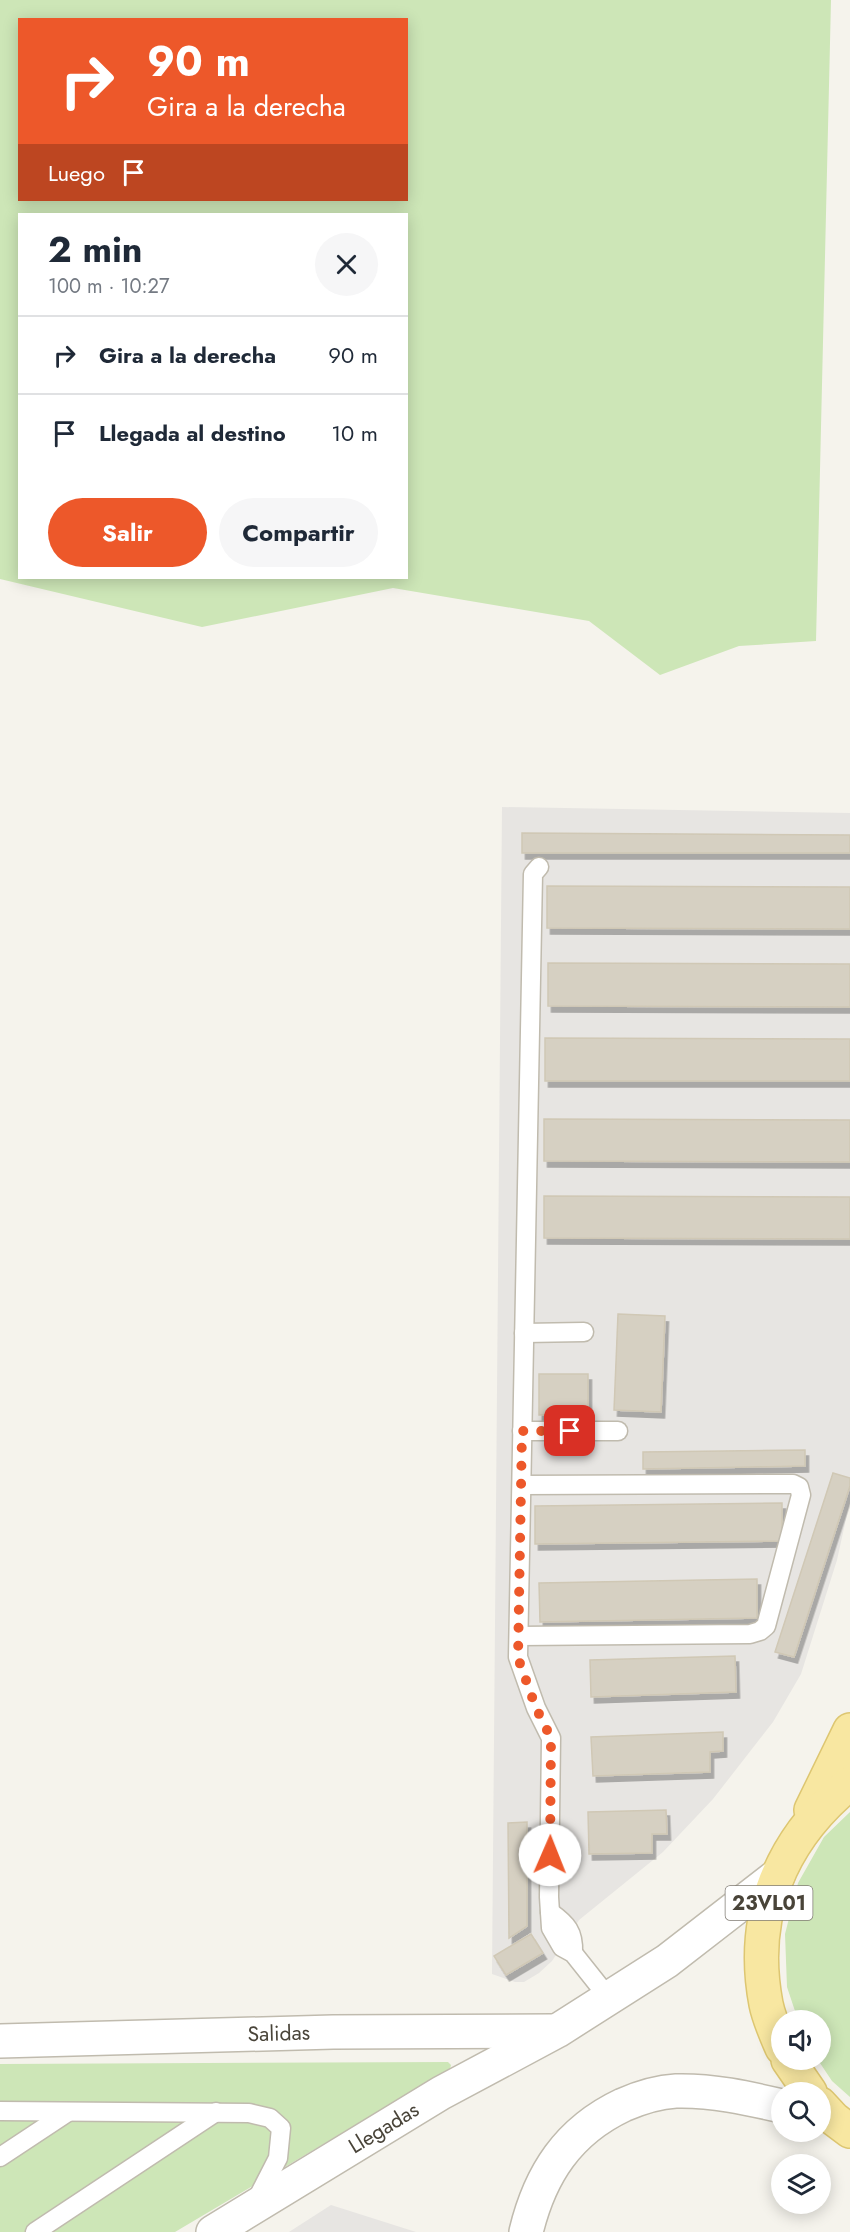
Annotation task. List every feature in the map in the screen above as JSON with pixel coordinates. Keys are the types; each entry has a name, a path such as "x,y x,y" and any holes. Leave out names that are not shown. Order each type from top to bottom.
{"main road":[{"name":"23VL01","path":"771,2019 766,2006 761,1962 765,1917 777,1875 850,1730"},
{"name":"23VL01","path":"798,1836 827,1802 850,1783"}],"street":[{"name":"Llegadas","path":"213,2232 441,2093 557,2031 667,1961 777,1875"},
{"name":"Salidas","path":"0,2041 333,2032 557,2031"},
{"path":"526,2232 537,2197 552,2168 565,2148 600,2116 639,2098 675,2091 731,2096 771,2104"}],"lane":[{"path":"540,867 533,874 518,1658 536,1708 551,1738 550,1912 563,1921 574,1938 573,1953 608,1997"},
{"path":"525,1333 584,1332"},
{"path":"522,1431 618,1431"},
{"path":"519,1636 750,1634 760,1631 766,1626 801,1495 799,1488 793,1484 522,1485"},
{"path":"0,2111 216,2112 249,2113 270,2118 281,2128 278,2158 253,2208"},
{"path":"0,2157 68,2112"},
{"path":"35,2232 216,2112"}],"green space":[{"path":"0,0 831,0 816,641 739,646 660,675 589,621 393,588 202,627 0,579"},
{"path":"850,1812 850,2097 832,2081 825,2070 831,2070 831,2010 795,2010 787,1987 785,1934 798,1883 824,1837"},
{"path":"448,2062 451,2065 450,2069 175,2232 0,2232 0,2064"}],"shaded area":[{"path":"502,807 850,813 850,1501 837,1560 801,1674 773,1722 713,1799 663,1852 579,1920 552,1961 539,1973 524,1982 515,1982 492,1974"},
{"path":"331,2205 416,2232 289,2232"}],"building":[{"path":"522,833 850,835 850,853 522,853"},
{"path":"547,886 850,887 850,929 547,928"},
{"path":"548,963 850,964 850,1007 548,1006"},
{"path":"545,1038 850,1039 850,1081 545,1081"},
{"path":"544,1119 850,1120 850,1162 544,1161"},
{"path":"544,1196 850,1197 850,1239 544,1238"},
{"path":"618,1314 665,1316 661,1412 614,1410"},
{"path":"539,1374 588,1374 588,1414 539,1415"},
{"path":"805,1450 805,1466 643,1469 643,1452"},
{"path":"833,1473 850,1478 850,1486 794,1657 775,1652"},
{"path":"782,1503 782,1541 535,1544 535,1506"},
{"path":"757,1579 757,1618 540,1622 539,1583"},
{"path":"735,1656 736,1692 591,1697 590,1660"},
{"path":"723,1732 723,1751 710,1752 710,1772 593,1776 591,1737"},
{"path":"666,1810 667,1834 652,1834 652,1853 589,1854 588,1812"},
{"path":"527,1822 527,1926 509,1938 508,1823"},
{"path":"531,1934 543,1953 506,1975 494,1956"}],"route":[{"path":"550,1855 551,1738 536,1708 518,1658 522,1431 570,1431"}]}
